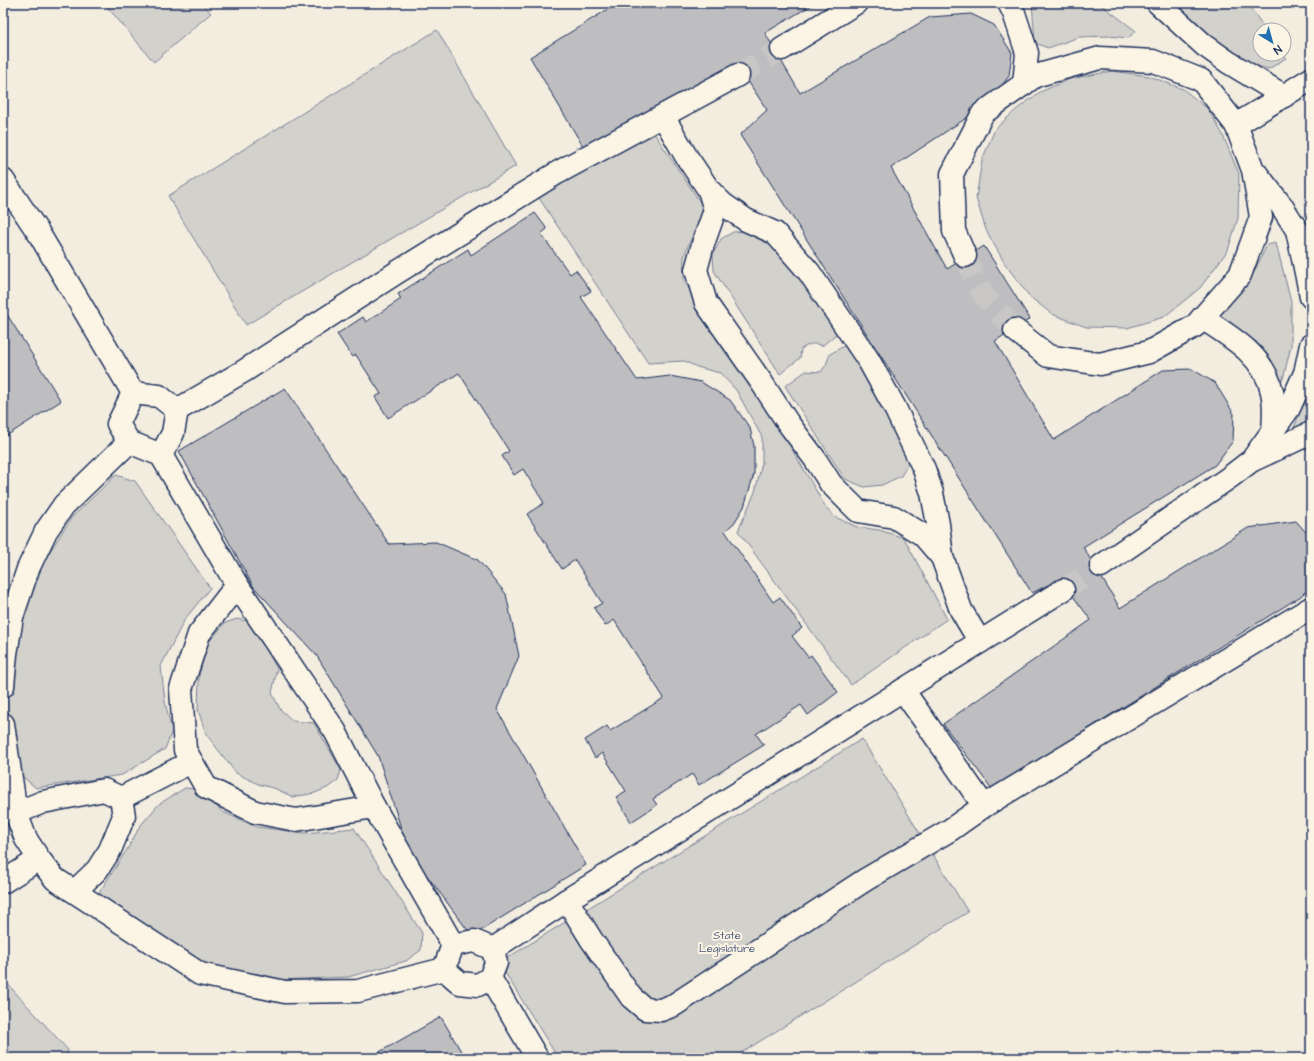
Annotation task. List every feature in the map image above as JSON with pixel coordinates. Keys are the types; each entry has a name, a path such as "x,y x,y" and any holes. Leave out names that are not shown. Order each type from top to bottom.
{"lane":[{"path":"782,49 856,3"},
{"path":"1009,3 1014,13 1027,53 1024,84"},
{"path":"1158,3 1204,45 1228,62 1284,96"},
{"path":"965,256 954,231 952,174 983,113 1035,76 1100,58 1153,61 1201,80 1236,125 1254,170 1261,217 1240,276 1195,326 1149,352 1100,364 1048,356 1015,330"},
{"path":"161,454 173,433 177,410 244,371 396,273 557,173 738,75"},
{"path":"1236,125 1311,79"},
{"path":"663,116 686,156 709,190 723,204 746,220 775,233 794,253 809,272 869,361 894,406 924,469 932,493 942,557 961,610 980,642"},
{"path":"1254,170 1281,205 1304,231 1311,297"},
{"path":"3,180 38,232 133,393"},
{"path":"709,190 715,210 696,270 706,303 831,484 858,511 894,517 923,535 942,557"},
{"path":"1202,318 1242,345 1264,370 1272,391 1274,405 1273,431"},
{"path":"1252,460 1289,408 1305,373 1311,345"},
{"path":"133,393 159,396 177,410"},
{"path":"133,393 118,424 129,442 161,454 237,585 335,731 374,807 454,945"},
{"path":"1101,566 1224,482 1252,460 1311,433"},
{"path":"3,686 12,617 28,569 46,531 64,505 129,442"},
{"path":"237,585 199,634 181,689 185,750 206,787 254,812 296,820 374,807"},
{"path":"493,949 567,900 1062,590"},
{"path":"567,900 591,940 631,997 645,1009 662,1010 674,1005 865,880 950,830 984,806 1311,608"},
{"path":"904,690 984,806"},
{"path":"3,724 16,813 26,839 39,859 55,879 200,974 285,992 358,991 444,969"},
{"path":"121,798 191,762"},
{"path":"16,813 43,802 104,790 121,798"},
{"path":"74,891 97,870 110,850 124,816 121,798"},
{"path":"3,882 39,859"},
{"path":"454,945 474,941 493,949"},
{"path":"444,969 454,945"},
{"path":"444,969 460,983 478,986 490,978 496,964 493,949"},
{"path":"490,978 536,1058"}],"green space":[{"path":"104,3 202,3 211,13 154,62"},
{"path":"1032,3 1099,3 1136,31 1128,38 1109,36 1079,37 1048,48 1035,43"},
{"path":"1186,3 1247,3 1260,22 1252,22 1252,62 1280,62 1269,69 1247,64 1169,13"},
{"path":"437,30 516,166 246,325 168,196"},
{"path":"1112,71 1149,76 1183,89 1208,109 1222,133 1239,174 1238,218 1228,250 1200,288 1164,317 1127,328 1086,327 1052,314 1030,297 1005,264 986,230 976,198 982,160 995,129 1017,109 1040,92 1070,79"},
{"path":"654,133 704,208 684,258 684,281 771,413 825,506 835,517 857,527 879,530 904,538 947,619 851,685 738,531 755,492 762,463 762,437 736,390 720,373 697,367 684,361 648,363 537,195"},
{"path":"747,231 775,239 842,329 822,346 812,344 801,349 800,358 780,374 714,271 713,254 721,239 733,232"},
{"path":"1276,243 1291,302 1291,346 1283,379 1274,392 1211,323 1253,274 1267,245"},
{"path":"851,342 910,442 908,464 901,476 882,485 864,487 845,479 785,386 806,371 821,372 826,365 830,354"},
{"path":"1311,382 1311,422 1304,427 1294,428"},
{"path":"116,475 135,481 210,588 185,619 161,666 165,702 172,731 165,749 122,775 36,788 17,772 8,725 6,687 11,642 36,573 72,517"},
{"path":"237,619 252,622 277,669 272,693 280,709 293,721 314,723 341,770 338,780 327,788 315,793 293,797 276,789 258,784 236,773 206,734 198,710 199,675 208,643 225,623"},
{"name":"State Legislature","path":"862,739 968,912 733,1058 558,1058 499,963"},
{"path":"185,788 196,789 223,812 257,827 305,833 354,828 422,933 421,950 406,961 348,977 279,980 200,963 95,899 128,848 140,826 159,804"},
{"path":"3,979 68,1050 66,1058 3,1058"}],"building":[{"path":"618,3 815,3 765,33 800,93 930,17 971,14 994,25 1012,53 1009,76 989,103 891,168 947,269 984,246 1030,319 995,341 1054,440 1163,370 1192,369 1215,383 1234,414 1233,441 1215,465 1083,547 1120,608 1248,528 1296,521 1311,538 1311,586 1301,596 992,789 943,724 1091,620 1060,579 1032,593 740,135 767,110 736,63 584,148 530,57"},
{"path":"535,213 547,229 541,234 570,274 576,270 591,291 581,297 637,380 670,376 701,382 730,400 750,428 754,446 754,474 744,507 734,523 725,531 773,602 780,597 802,628 792,636 808,657 811,655 838,692 808,715 801,705 756,734 764,745 699,785 692,774 653,799 657,805 631,822 616,797 626,791 602,753 595,758 585,740 607,726 610,731 664,698 614,620 605,626 594,608 602,603 575,560 562,569 527,514 544,503 523,469 514,475 502,456 509,451 459,373 388,418 375,397 381,394 356,355 352,357 337,334 363,317 366,322 401,299 398,294 468,249 471,255"},
{"path":"3,308 61,401 3,438"},
{"path":"285,388 389,544 436,542 478,560 506,594 519,656 497,709 586,865 472,936 408,850 378,756 317,656 253,586 179,451"},
{"path":"441,1017 465,1058 369,1058"}],"tunnel":[{"path":"738,75 782,49"},
{"path":"965,256 982,293 1015,330"},
{"path":"1063,590 1101,566"}]}
